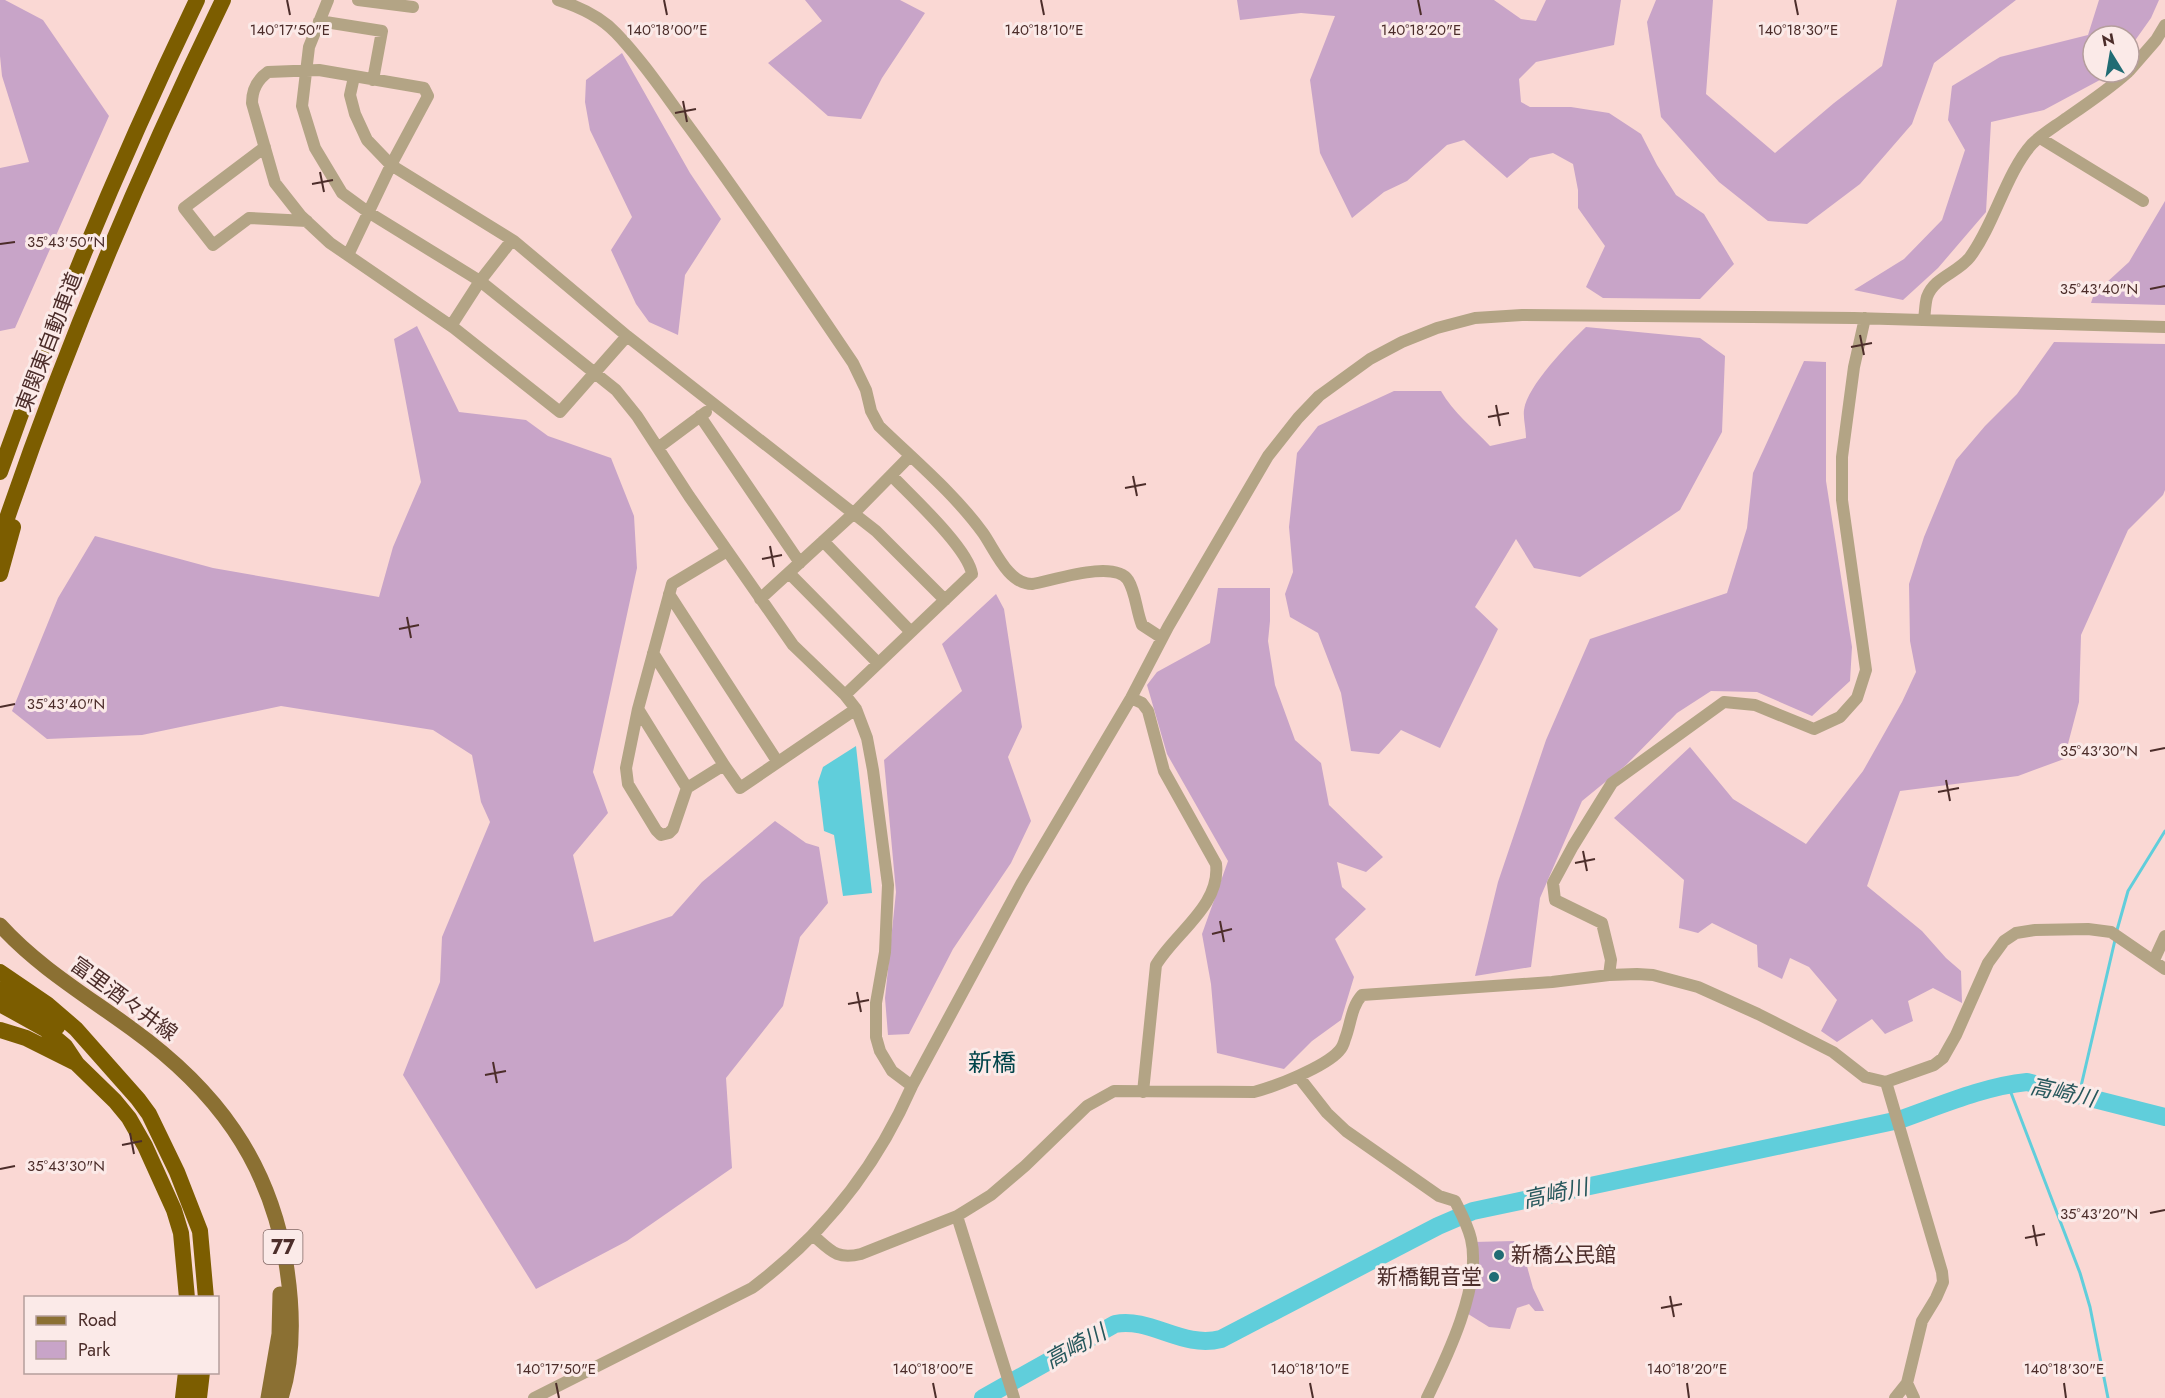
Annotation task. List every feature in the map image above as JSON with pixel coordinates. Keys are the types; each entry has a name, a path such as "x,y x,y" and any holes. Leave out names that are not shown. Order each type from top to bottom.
{"highway":[{"name":"東関東自動車道","path":"0,471 100,213 147,103 197,0"},
{"name":"東関東自動車道","path":"0,539 38,433 121,219 169,111 223,0"},
{"path":"0,574 38,433"},
{"path":"0,972 63,1017 138,1099 163,1141 200,1231 206,1296"},
{"path":"0,990 37,1011 68,1036 94,1050"},
{"path":"0,1004 45,1029 64,1046 77,1064 129,1118 149,1154 174,1210 181,1233 187,1296"},
{"path":"0,1030 26,1038 77,1064"},
{"path":"183,1398 186,1374"},
{"path":"199,1398 202,1374"}],"main road":[{"name":"富里酒々井線","path":"0,925 22,948 55,975 165,1054 234,1128 254,1162 270,1201 283,1245 292,1321 288,1375 281,1398"},
{"name":"富里酒々井線","path":"219,1111 224,1124 244,1157 262,1200 276,1259 279,1334 268,1398"}],"street":[{"path":"328,0 309,47 302,106 315,148 342,192 368,212 480,281 616,390 659,447 760,600 793,645 845,695 856,710 869,749 888,885 885,952 876,1003 876,1037 880,1051 892,1071 912,1086"},
{"path":"358,0 413,7"},
{"path":"558,0 595,15 616,33 661,89 733,186 853,363 866,390 867,401 874,418 969,515 1012,576 1020,582 1032,584 1091,572 1120,573 1125,576 1131,588 1142,625 1162,638"},
{"path":"319,21 382,31 373,80"},
{"path":"2141,57 2156,40 2165,25"},
{"path":"348,255 391,165 428,96 424,88 306,69 268,72 262,76 252,93 252,103 275,183 307,221 330,243 451,326 560,412 627,336"},
{"path":"354,77 350,94 355,114 367,140 391,165 512,240 627,336 876,531 945,600"},
{"path":"1924,320 1926,299 1931,289 1968,259 1982,239 2024,155 2040,138 2114,84"},
{"path":"2040,138 2143,201"},
{"path":"265,147 184,208 213,245 249,218 307,221"},
{"path":"451,326 480,281 512,240"},
{"path":"534,1398 752,1288 779,1268 814,1236 880,1151 897,1121 912,1086 1021,884 1131,698 1162,638 1268,456 1319,396 1370,359 1402,342 1447,325 1475,318 1503,316 1865,318 2165,327"},
{"path":"1609,975 1611,960 1602,923 1555,900 1553,883 1612,783 1724,702 1755,705 1814,729 1840,717 1857,698 1866,670 1842,500 1842,457 1854,367 1865,318"},
{"path":"659,447 715,405"},
{"path":"700,416 800,563"},
{"path":"760,600 854,513 910,456"},
{"path":"845,695 972,574 970,566 949,536 891,475"},
{"path":"823,541 910,631"},
{"path":"724,765 687,788 673,829 661,835 628,784 626,768 638,709 672,584 727,551"},
{"path":"789,573 878,663"},
{"path":"669,594 777,761"},
{"path":"653,654 740,788 856,710"},
{"path":"1131,698 1142,704 1148,711 1164,771 1216,864 1218,877 1200,914 1165,949 1156,965 1143,1092"},
{"path":"638,709 687,788"},
{"path":"814,1236 832,1252 846,1257 861,1254 957,1216 991,1195 1088,1106 1114,1091 1254,1092 1298,1076 1340,1051 1347,1036 1357,1000 1362,995 1552,982 1609,975 1653,975 1698,987 1758,1014 1833,1052 1865,1077 1886,1082 1934,1065 1943,1058 1956,1035 1988,963 2004,941 2016,933 2035,930 2088,929 2111,932 2165,969"},
{"path":"2154,960 2165,936"},
{"path":"1298,1076 1327,1113 1346,1131 1439,1196 1455,1201 1465,1222 1471,1240 1473,1262 1468,1296 1427,1398"},
{"path":"1886,1082 1943,1282 1922,1321 1907,1383 1895,1398"},
{"path":"957,1216 1014,1398"},
{"path":"1907,1383 1914,1398"}],"green space":[{"path":"0,0 5,0 43,20 109,116 15,328 0,331 0,168 29,162 2,76"},
{"path":"805,0 900,0 925,13 882,78 861,119 828,116 768,63 822,21"},
{"path":"1237,0 1494,0 1521,19 1536,21 1546,0 1621,0 1614,45 1536,62 1519,79 1521,102 1530,107 1571,107 1609,113 1641,134 1676,195 1704,214 1734,264 1700,299 1603,298 1586,287 1605,246 1578,208 1578,190 1573,164 1553,153 1530,158 1507,178 1464,140 1447,145 1407,181 1384,192 1352,218 1320,153 1310,80 1335,16 1301,13 1240,20"},
{"path":"1656,0 1713,0 1706,94 1775,153 1882,66 1897,0 2016,0 1934,63 1912,124 1860,184 1807,224 1768,221 1719,182 1661,117 1647,22"},
{"path":"2099,0 2159,0 2151,18 2141,32 2141,24 2091,24"},
{"path":"2081,37 2081,84 2092,84 2044,110 1991,122 1986,212 1938,268 1903,300 1854,290 1904,259 1942,220 1965,150 1948,120 1952,86 2000,57"},
{"path":"622,53 690,173 721,219 685,275 678,335 649,322 636,304 611,250 632,217 590,130 585,102 586,80"},
{"path":"2165,201 2165,305 2091,303 2094,294 2129,262"},
{"path":"417,326 459,412 526,420 548,436 611,458 634,516 637,568 593,772 608,813 573,855 594,942 672,916 702,882 775,821 806,843 819,847 828,903 800,937 783,1006 726,1078 732,1168 627,1241 536,1289 403,1075 440,982 442,937 490,822 481,802 472,755 433,730 281,706 142,735 47,739 12,711 58,598 95,536 213,568 379,597 393,547 421,482 394,339"},
{"path":"1586,327 1700,338 1725,356 1722,432 1680,510 1580,577 1534,568 1516,539 1475,607 1498,629 1440,748 1401,730 1379,754 1351,751 1341,693 1318,633 1290,617 1285,594 1293,572 1289,527 1297,453 1318,426 1394,391 1441,391 1457,413 1490,446 1526,438 1524,410 1527,400 1540,377"},
{"path":"2054,342 2165,344 2165,490 2163,495 2128,530 2081,635 2079,702 2064,759 2018,776 1900,791 1867,886 1922,931 1961,971 1962,1003 1933,988 1908,1001 1913,1021 1885,1034 1872,1019 1837,1042 1821,1031 1837,1000 1809,967 1790,958 1782,979 1758,967 1757,945 1712,923 1698,933 1679,928 1684,880 1614,818 1690,747 1733,799 1806,844 1863,771 1902,702 1916,672 1910,641 1909,584 1924,537 1956,460 2017,394"},
{"path":"1804,361 1826,362 1826,481 1852,647 1850,681 1812,716 1757,692 1711,691 1677,713 1626,765 1582,801 1540,898 1531,967 1475,976 1498,882 1546,740 1590,639 1727,593 1747,528 1753,473"},
{"path":"1218,588 1270,588 1268,641 1275,685 1295,740 1321,763 1329,805 1383,857 1366,872 1337,862 1342,887 1366,909 1335,939 1354,977 1341,1020 1312,1041 1284,1069 1217,1053 1211,984 1202,934 1228,861 1167,754 1147,685 1157,672 1210,643"},
{"path":"996,594 1004,609 1022,727 1008,757 1031,821 1011,863 953,949 909,1034 888,1035 885,998 896,892 884,760 962,691 942,644"},
{"path":"1514,1241 1523,1252 1533,1288 1544,1311 1535,1311 1529,1304 1517,1308 1510,1329 1489,1327 1465,1312 1473,1242"}],"water":[{"path":"856,746 872,893 843,896 834,835 824,831 818,782 823,767"}],"waterway":[{"path":"2117,930 2128,891 2165,831"},
{"path":"2079,1095 2115,940"},
{"name":"高崎川","path":"983,1398 1115,1324 1141,1325 1193,1340 1221,1339 1438,1226 1473,1211 1899,1120 1979,1092 2011,1084 2027,1082 2165,1117"},
{"path":"2008,1085 2080,1273 2090,1307 2108,1398"}],"place":[{"name":"新橋公民館","path":"1499,1255"},
{"name":"新橋観音堂","path":"1494,1277"}],"district":[{"name":"新橋","path":"992,1063"}]}
